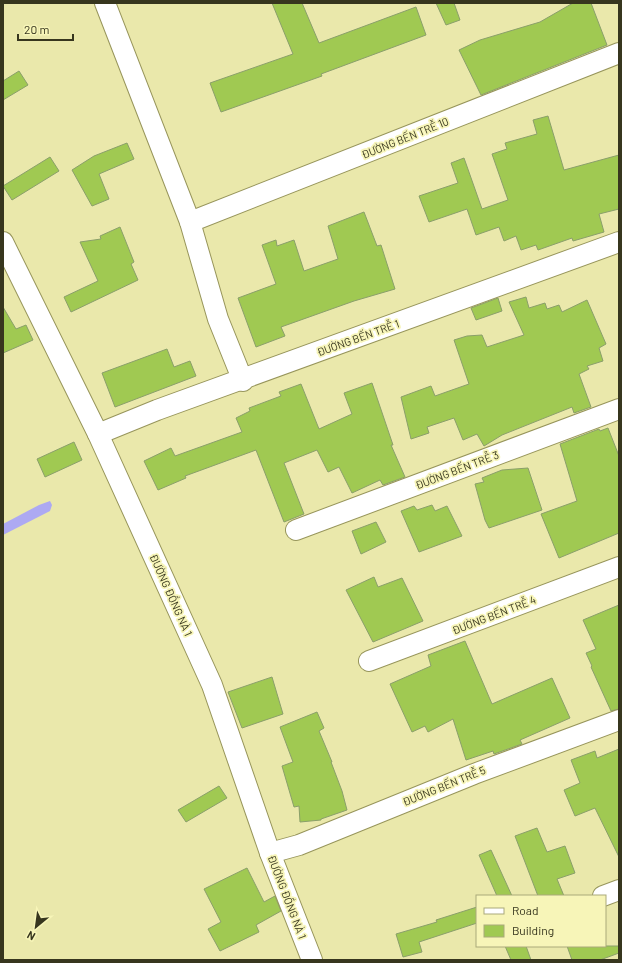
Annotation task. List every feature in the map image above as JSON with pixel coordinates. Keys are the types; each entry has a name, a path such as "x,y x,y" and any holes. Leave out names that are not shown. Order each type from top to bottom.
{"street":[{"path":"105,3 190,222 218,319 243,380"},
{"name":"ĐƯỜNG BẾN TRỄ 10","path":"190,222 619,53"},
{"name":"ĐƯỜNG ĐỒNG NÀ 1","path":"3,242 98,434 212,685 270,853 312,960"},
{"name":"ĐƯỜNG BẾN TRỄ 1","path":"98,434 157,410 619,242"},
{"name":"ĐƯỜNG BẾN TRỄ 3","path":"296,530 619,409"},
{"name":"ĐƯỜNG BẾN TRỄ 4","path":"369,661 619,567"},
{"name":"ĐƯỜNG BẾN TRỄ 5","path":"270,853 299,845 487,769 619,720"},
{"path":"606,895 619,890"}],"shaded area":[{"path":"50,501 52,505 50,511 3,535 3,524 39,505"}],"building":[{"path":"272,3 302,3 319,43 416,7 426,35 321,74 322,76 221,112 210,83 293,54"},
{"path":"436,3 454,3 460,20 446,25"},
{"path":"573,3 591,3 607,45 481,95 459,50 480,40 540,22"},
{"path":"19,71 28,85 3,100 3,81"},
{"path":"548,116 564,170 619,155 619,209 599,214 604,232 573,241 572,238 538,250 536,245 521,250 516,236 504,241 499,227 476,235 467,209 429,222 419,196 458,183 451,163 464,158 482,209 508,200 492,154 507,149 505,143 537,134 533,120"},
{"path":"127,143 134,159 99,174 109,199 92,206 72,170 94,156"},
{"path":"50,157 59,171 12,200 3,186"},
{"path":"364,212 377,246 381,245 395,289 354,301 281,327 285,336 256,347 238,298 276,284 262,245 276,240 277,246 294,240 304,271 338,259 328,226"},
{"path":"120,227 134,262 131,264 138,280 71,312 64,297 98,281 80,242 101,239 100,236"},
{"path":"526,297 529,308 545,303 547,309 559,305 562,312 587,300 606,344 599,348 603,361 587,366 589,369 579,374 591,407 574,413 572,407 502,435 484,446 477,434 463,440 454,418 427,427 429,433 411,439 401,397 431,386 435,396 469,384 454,340 467,336 482,335 487,347 524,335 509,302"},
{"path":"498,298 502,311 476,320 471,308"},
{"path":"3,307 16,329 26,325 33,340 3,353"},
{"path":"167,349 174,367 190,361 196,376 115,407 102,373"},
{"path":"372,383 393,445 391,445 405,477 383,485 380,480 352,493 339,467 328,472 317,450 284,463 304,514 284,522 256,450 185,476 186,478 158,490 144,461 171,448 175,456 242,432 236,418 250,411 249,408 281,396 279,392 301,384 319,429 352,414 344,393"},
{"path":"608,428 619,456 619,533 559,558 541,514 577,501 560,444 599,429 600,431"},
{"path":"74,442 82,460 45,477 37,459"},
{"path":"528,468 542,510 489,528 485,520 475,484 484,482 482,478 502,470"},
{"path":"432,505 435,511 447,506 462,536 419,552 401,511 414,506 417,510"},
{"path":"376,522 386,542 361,554 352,531"},
{"path":"374,577 378,587 402,578 423,621 373,642 346,590"},
{"path":"619,605 619,709 611,711 586,653 596,649 583,620"},
{"path":"465,641 492,704 552,678 570,718 520,740 522,744 494,754 493,751 466,760 453,719 428,732 425,726 412,732 390,684 431,666 428,655"},
{"path":"272,677 283,714 242,728 228,692"},
{"path":"317,712 324,728 319,731 332,762 347,810 321,820 300,822 299,806 294,807 282,766 293,762 280,727"},
{"path":"619,749 619,857 595,808 575,816 564,790 580,783 571,760 595,751 597,758"},
{"path":"219,786 227,798 186,822 178,810"},
{"path":"537,828 547,852 565,846 575,873 557,879 564,895 538,895 515,836"},
{"path":"491,850 512,895 497,895 479,855"},
{"path":"247,868 264,902 275,896 281,911 256,925 259,932 220,951 208,929 221,922 204,889"},
{"path":"476,907 476,923 419,942 422,952 403,957 396,934 437,922 436,920"},
{"path":"619,946 619,953 600,960 572,960 567,947"},
{"path":"505,947 526,947 531,960 511,960"}]}
